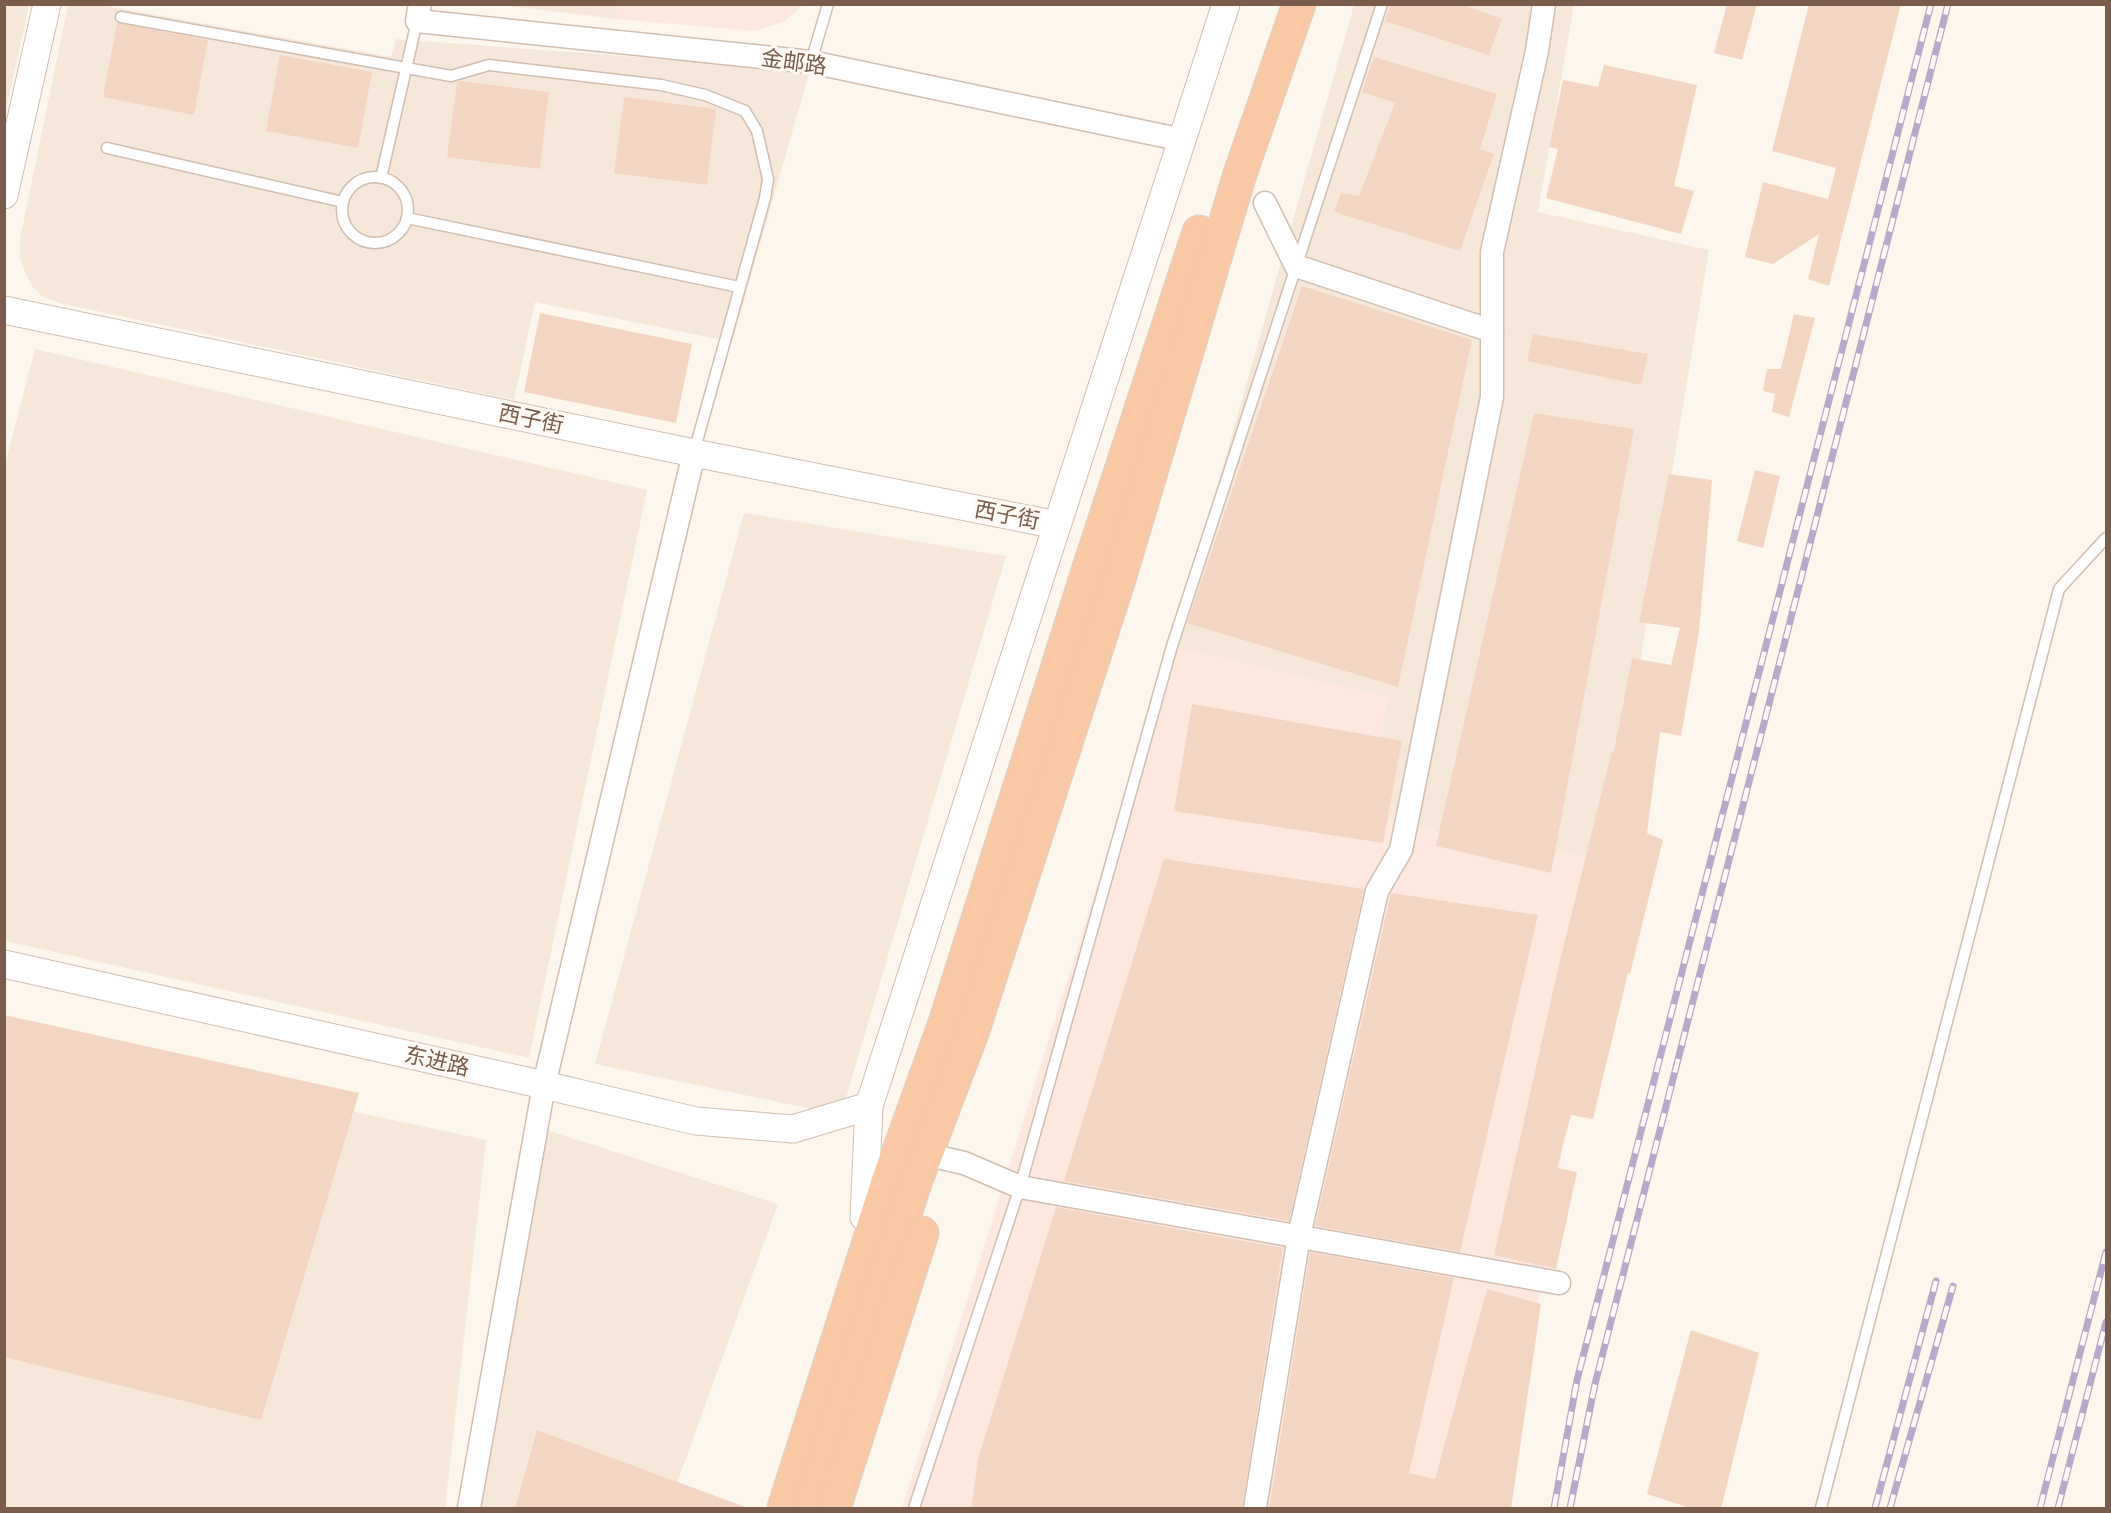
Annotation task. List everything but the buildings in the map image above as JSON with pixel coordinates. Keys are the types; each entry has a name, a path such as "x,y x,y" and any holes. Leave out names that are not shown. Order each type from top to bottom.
{"highway":[{"path":"834,1509 936,1191 959,1028 1089,568 1275,4"},
{"path":"784,1509 1119,579 1239,177 1299,4"},
{"path":"768,1509 864,1217 959,1028"},
{"path":"809,1509 903,1178"}],"street":[{"path":"4,195 47,4"},
{"path":"864,1217 869,1106 1226,4"},
{"path":"1256,1509 1299,1236 1377,891 1401,850 1492,397 1492,252 1538,51 1544,4"},
{"name":"金邮路","path":"418,13 811,62 1183,140"},
{"path":"1265,203 1296,266 1492,331"},
{"name":"西子街","path":"4,310 694,453 1057,525"},
{"path":"469,1509 543,1085 694,453"},
{"name":"东进路","path":"4,964 696,1121 793,1129 869,1106"},
{"path":"942,1158 964,1163 1020,1187 1558,1283"}],"lane":[{"path":"811,62 828,4"},
{"path":"914,1509 1020,1187 1172,646 1382,4"},
{"path":"381,178 418,13"},
{"path":"121,17 451,76 489,65 661,85 705,95 745,111 757,131 768,178 765,198 694,453"},
{"path":"107,148 343,202"},
{"path":"381,178 391,181 399,188 405,197 408,218 404,228 388,241 367,243 350,232 344,223 343,202 353,186 361,180 381,178"},
{"path":"408,218 739,286"},
{"path":"1821,1509 2059,589 2106,538"}],"shaded area":[{"path":"619,4 616,19 502,5"},
{"path":"619,4 803,5 784,22 754,31 616,19"},
{"path":"4,5 29,5 5,114"},
{"path":"68,5 100,5 391,57 396,39 810,70 732,342 535,302 514,400 59,303 42,296 32,286 25,272 20,258 20,239"},
{"path":"1354,5 1574,5 1538,212 1709,250 1607,861 1364,817 1172,646"},
{"path":"35,349 647,490 529,1058 5,941 5,465"},
{"path":"744,513 1006,556 841,1115 595,1064"},
{"path":"1172,646 1388,697 1365,817 1607,861 1506,1508 902,1508"},
{"path":"5,1037 486,1140 445,1508 5,1508"},
{"path":"537,1127 778,1204 668,1508 469,1508"}],"railway":[{"path":"1554,1508 1577,1380 1931,4"},
{"path":"1570,1508 1595,1384 1948,4"},
{"path":"2040,1508 2106,1252"},
{"path":"1875,1508 1936,1281"},
{"path":"1890,1508 1953,1286"},
{"path":"2058,1508 2106,1322"}]}
